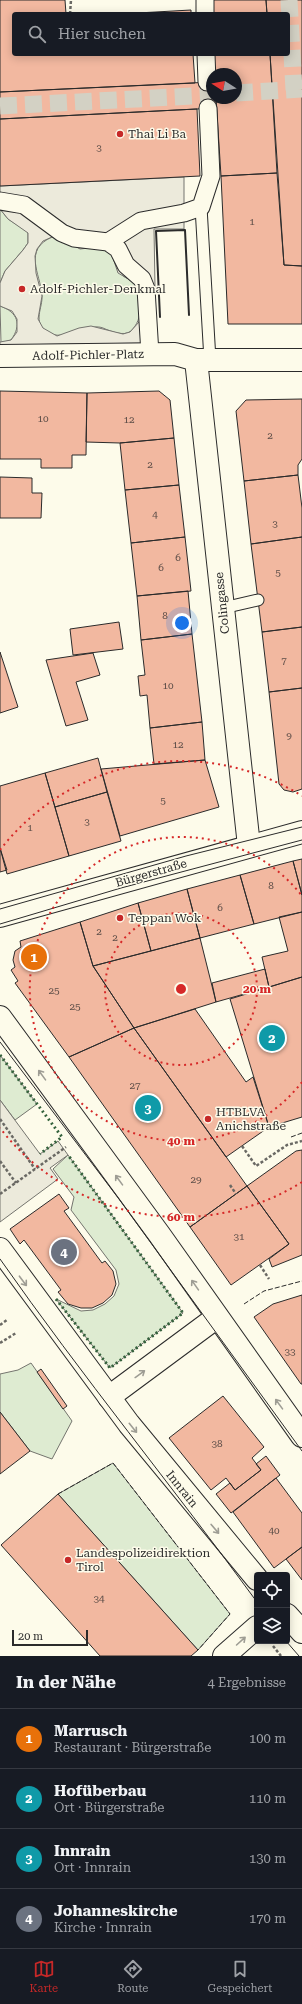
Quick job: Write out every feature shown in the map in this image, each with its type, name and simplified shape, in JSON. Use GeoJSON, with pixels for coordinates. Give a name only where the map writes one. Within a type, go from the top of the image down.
{"type":"FeatureCollection","features":[{"type":"Feature","properties":{"kind":"street"},"geometry":{"type":"LineString","coordinates":[[205,0],[205,12]]}},
{"type":"Feature","properties":{"kind":"street"},"geometry":{"type":"LineString","coordinates":[[206,56],[206,68]]}},
{"type":"Feature","properties":{"kind":"street"},"geometry":{"type":"LineString","coordinates":[[108,242],[140,222],[184,213],[201,207],[210,176],[208,108]]}},
{"type":"Feature","properties":{"kind":"street"},"geometry":{"type":"LineString","coordinates":[[0,201],[24,205],[62,233],[74,238],[108,242],[118,249],[126,266],[142,279],[146,289],[152,342]]}},
{"type":"Feature","properties":{"kind":"street","name":"Adolf-Pichler-Platz"},"geometry":{"type":"LineString","coordinates":[[0,356],[152,342],[175,354],[203,360],[302,360]]}},
{"type":"Feature","properties":{"kind":"street","name":"Colingasse"},"geometry":{"type":"LineString","coordinates":[[203,360],[223,608],[249,846]]}},
{"type":"Feature","properties":{"kind":"street","name":"Bürgerstraße"},"geometry":{"type":"LineString","coordinates":[[0,916],[302,832]]}},
{"type":"Feature","properties":{"kind":"street"},"geometry":{"type":"LineString","coordinates":[[0,1017],[302,1436]]}},
{"type":"Feature","properties":{"kind":"street","name":"Innrain"},"geometry":{"type":"LineString","coordinates":[[0,1249],[109,1397],[254,1576]]}},
{"type":"Feature","properties":{"kind":"street"},"geometry":{"type":"LineString","coordinates":[[109,1397],[217,1317]]}},
{"type":"Feature","properties":{"kind":"street"},"geometry":{"type":"LineString","coordinates":[[290,1618],[302,1632]]}},
{"type":"Feature","properties":{"kind":"street"},"geometry":{"type":"LineString","coordinates":[[224,1656],[254,1630]]}},
{"type":"Feature","properties":{"kind":"lane"},"geometry":{"type":"LineString","coordinates":[[201,207],[203,360]]}},
{"type":"Feature","properties":{"kind":"lane"},"geometry":{"type":"LineString","coordinates":[[223,608],[258,600]]}},
{"type":"Feature","properties":{"kind":"path"},"geometry":{"type":"LineString","coordinates":[[70,12],[71,0]]}},
{"type":"Feature","properties":{"kind":"path"},"geometry":{"type":"LineString","coordinates":[[0,1119],[35,1169]]}},
{"type":"Feature","properties":{"kind":"path"},"geometry":{"type":"LineString","coordinates":[[0,1194],[85,1133]]}},
{"type":"Feature","properties":{"kind":"path"},"geometry":{"type":"LineString","coordinates":[[242,1146],[256,1166],[287,1145],[302,1141]]}},
{"type":"Feature","properties":{"kind":"path"},"geometry":{"type":"LineString","coordinates":[[0,1161],[16,1183]]}},
{"type":"Feature","properties":{"kind":"path"},"geometry":{"type":"LineString","coordinates":[[230,1185],[236,1194]]}},
{"type":"Feature","properties":{"kind":"path"},"geometry":{"type":"LineString","coordinates":[[260,1265],[269,1279]]}},
{"type":"Feature","properties":{"kind":"path"},"geometry":{"type":"LineString","coordinates":[[0,1325],[7,1320]]}},
{"type":"Feature","properties":{"kind":"path"},"geometry":{"type":"LineString","coordinates":[[0,1343],[16,1333]]}},
{"type":"Feature","properties":{"kind":"path"},"geometry":{"type":"LineString","coordinates":[[271,1644],[281,1656]]}},
{"type":"Feature","properties":{"kind":"green space"},"geometry":{"type":"Polygon","coordinates":[[[0,209],[8,219],[28,232],[28,243],[5,271],[0,283],[0,209]]]}},
{"type":"Feature","properties":{"kind":"green space"},"geometry":{"type":"Polygon","coordinates":[[[52,237],[97,247],[111,252],[123,276],[139,285],[140,315],[131,331],[128,333],[121,333],[97,327],[68,334],[54,335],[47,332],[43,328],[39,319],[42,295],[35,263],[38,248],[43,242],[52,237]]]}},
{"type":"Feature","properties":{"kind":"green space"},"geometry":{"type":"Polygon","coordinates":[[[0,306],[14,315],[17,324],[11,340],[1,343],[0,306]]]}},
{"type":"Feature","properties":{"kind":"green space"},"geometry":{"type":"Polygon","coordinates":[[[0,1055],[37,1104],[15,1120],[0,1100],[0,1055]]]}},
{"type":"Feature","properties":{"kind":"green space"},"geometry":{"type":"Polygon","coordinates":[[[68,1155],[183,1313],[110,1368],[56,1299],[81,1311],[93,1310],[105,1304],[114,1296],[119,1284],[116,1270],[71,1210],[74,1197],[53,1169],[68,1155]]]}},
{"type":"Feature","properties":{"kind":"green space"},"geometry":{"type":"Polygon","coordinates":[[[31,1363],[72,1421],[52,1459],[30,1451],[0,1412],[0,1374],[18,1370],[31,1363]]]}},
{"type":"Feature","properties":{"kind":"green space"},"geometry":{"type":"Polygon","coordinates":[[[113,1463],[230,1614],[198,1650],[58,1494],[113,1463]]]}},
{"type":"Feature","properties":{"kind":"shaded area"},"geometry":{"type":"Polygon","coordinates":[[[184,177],[184,229],[154,229],[156,343],[0,345],[0,342],[11,340],[17,332],[17,319],[12,311],[0,306],[0,283],[5,271],[28,243],[28,233],[8,219],[0,209],[0,186],[184,177]],[[52,237],[43,241],[37,249],[35,256],[36,273],[42,296],[38,319],[43,328],[57,336],[79,328],[91,326],[123,334],[130,332],[139,322],[141,313],[139,285],[118,273],[111,252],[97,247],[80,249],[61,238],[52,237]]]}},
{"type":"Feature","properties":{"kind":"shaded area"},"geometry":{"type":"Polygon","coordinates":[[[0,1100],[40,1154],[58,1141],[68,1155],[50,1168],[58,1179],[0,1222],[0,1100]]]}},
{"type":"Feature","properties":{"kind":"building"},"geometry":{"type":"Polygon","coordinates":[[[0,0],[65,0],[66,12],[12,12],[12,56],[193,56],[195,83],[0,92],[0,0]]]}},
{"type":"Feature","properties":{"kind":"building"},"geometry":{"type":"Polygon","coordinates":[[[210,0],[266,0],[267,12],[211,12],[210,0]]]}},
{"type":"Feature","properties":{"kind":"building"},"geometry":{"type":"Polygon","coordinates":[[[266,0],[302,0],[302,266],[284,265],[270,56],[290,56],[290,12],[267,12],[266,0]]]}},
{"type":"Feature","properties":{"kind":"building"},"geometry":{"type":"Polygon","coordinates":[[[191,10],[191,12],[156,12],[191,10]]]}},
{"type":"Feature","properties":{"kind":"building"},"geometry":{"type":"Polygon","coordinates":[[[213,56],[270,56],[277,173],[221,176],[216,104],[242,104],[242,68],[214,68],[213,56]]]}},
{"type":"Feature","properties":{"kind":"building"},"geometry":{"type":"Polygon","coordinates":[[[206,82],[206,104],[216,104],[216,108],[0,119],[0,92],[206,82]]]}},
{"type":"Feature","properties":{"kind":"building"},"geometry":{"type":"Polygon","coordinates":[[[197,109],[200,176],[0,186],[0,119],[197,109]]]}},
{"type":"Feature","properties":{"kind":"building"},"geometry":{"type":"Polygon","coordinates":[[[277,173],[284,265],[302,266],[302,324],[228,324],[221,176],[277,173]]]}},
{"type":"Feature","properties":{"kind":"building"},"geometry":{"type":"Polygon","coordinates":[[[0,391],[87,393],[86,455],[72,455],[72,468],[41,468],[41,459],[0,459],[0,391]]]}},
{"type":"Feature","properties":{"kind":"building"},"geometry":{"type":"Polygon","coordinates":[[[159,391],[170,400],[174,438],[120,443],[86,442],[87,393],[159,391]]]}},
{"type":"Feature","properties":{"kind":"building"},"geometry":{"type":"Polygon","coordinates":[[[302,399],[302,459],[298,465],[298,475],[244,481],[236,411],[246,400],[302,399]]]}},
{"type":"Feature","properties":{"kind":"building"},"geometry":{"type":"Polygon","coordinates":[[[174,438],[179,485],[125,490],[120,443],[174,438]]]}},
{"type":"Feature","properties":{"kind":"building"},"geometry":{"type":"Polygon","coordinates":[[[298,475],[302,508],[302,537],[251,544],[244,481],[298,475]]]}},
{"type":"Feature","properties":{"kind":"building"},"geometry":{"type":"Polygon","coordinates":[[[0,477],[32,478],[32,493],[42,493],[41,518],[0,518],[0,477]]]}},
{"type":"Feature","properties":{"kind":"building"},"geometry":{"type":"Polygon","coordinates":[[[179,485],[185,537],[131,543],[125,490],[179,485]]]}},
{"type":"Feature","properties":{"kind":"building"},"geometry":{"type":"Polygon","coordinates":[[[185,537],[191,591],[137,596],[131,543],[185,537]]]}},
{"type":"Feature","properties":{"kind":"building"},"geometry":{"type":"Polygon","coordinates":[[[302,537],[302,627],[262,632],[251,544],[302,537]]]}},
{"type":"Feature","properties":{"kind":"building"},"geometry":{"type":"Polygon","coordinates":[[[188,591],[192,634],[141,640],[137,596],[188,591]]]}},
{"type":"Feature","properties":{"kind":"building"},"geometry":{"type":"Polygon","coordinates":[[[119,622],[123,649],[73,655],[70,629],[119,622]]]}},
{"type":"Feature","properties":{"kind":"building"},"geometry":{"type":"Polygon","coordinates":[[[302,627],[302,688],[269,692],[262,632],[302,627]]]}},
{"type":"Feature","properties":{"kind":"building"},"geometry":{"type":"Polygon","coordinates":[[[192,634],[202,722],[150,728],[147,695],[140,696],[138,676],[145,675],[141,640],[192,634]]]}},
{"type":"Feature","properties":{"kind":"building"},"geometry":{"type":"Polygon","coordinates":[[[0,652],[18,707],[0,713],[0,652]]]}},
{"type":"Feature","properties":{"kind":"building"},"geometry":{"type":"Polygon","coordinates":[[[93,653],[100,675],[76,682],[88,720],[66,726],[46,660],[93,653]]]}},
{"type":"Feature","properties":{"kind":"building"},"geometry":{"type":"Polygon","coordinates":[[[302,688],[302,789],[293,792],[284,790],[279,784],[269,692],[302,688]]]}},
{"type":"Feature","properties":{"kind":"building"},"geometry":{"type":"Polygon","coordinates":[[[202,722],[205,760],[154,764],[150,728],[202,722]]]}},
{"type":"Feature","properties":{"kind":"building"},"geometry":{"type":"Polygon","coordinates":[[[98,758],[107,792],[55,807],[45,773],[98,758]]]}},
{"type":"Feature","properties":{"kind":"building"},"geometry":{"type":"Polygon","coordinates":[[[205,760],[219,807],[120,836],[101,769],[205,760]]]}},
{"type":"Feature","properties":{"kind":"building"},"geometry":{"type":"Polygon","coordinates":[[[45,773],[69,856],[7,874],[0,848],[0,786],[45,773]]]}},
{"type":"Feature","properties":{"kind":"building"},"geometry":{"type":"Polygon","coordinates":[[[107,792],[121,841],[69,856],[55,807],[107,792]]]}},
{"type":"Feature","properties":{"kind":"building"},"geometry":{"type":"Polygon","coordinates":[[[0,848],[7,870],[0,872],[0,848]]]}},
{"type":"Feature","properties":{"kind":"building"},"geometry":{"type":"Polygon","coordinates":[[[302,859],[302,895],[293,861],[302,859]]]}},
{"type":"Feature","properties":{"kind":"building"},"geometry":{"type":"Polygon","coordinates":[[[293,861],[302,895],[302,912],[254,924],[240,875],[293,861]]]}},
{"type":"Feature","properties":{"kind":"building"},"geometry":{"type":"Polygon","coordinates":[[[240,875],[254,924],[200,938],[187,889],[240,875]]]}},
{"type":"Feature","properties":{"kind":"building"},"geometry":{"type":"Polygon","coordinates":[[[187,889],[200,938],[151,951],[138,903],[187,889]]]}},
{"type":"Feature","properties":{"kind":"building"},"geometry":{"type":"Polygon","coordinates":[[[138,903],[151,951],[93,966],[80,922],[138,903]]]}},
{"type":"Feature","properties":{"kind":"building"},"geometry":{"type":"Polygon","coordinates":[[[302,912],[302,977],[269,987],[262,957],[288,951],[279,917],[302,912]]]}},
{"type":"Feature","properties":{"kind":"building"},"geometry":{"type":"Polygon","coordinates":[[[80,922],[93,966],[134,1028],[69,1057],[15,983],[18,981],[11,970],[15,967],[13,960],[15,951],[21,947],[20,941],[80,922]]]}},
{"type":"Feature","properties":{"kind":"building"},"geometry":{"type":"Polygon","coordinates":[[[200,938],[216,1002],[134,1028],[93,966],[200,938]]]}},
{"type":"Feature","properties":{"kind":"building"},"geometry":{"type":"Polygon","coordinates":[[[265,969],[269,987],[216,1002],[212,983],[265,969]]]}},
{"type":"Feature","properties":{"kind":"building"},"geometry":{"type":"Polygon","coordinates":[[[302,977],[302,1117],[269,1127],[230,999],[302,977]]]}},
{"type":"Feature","properties":{"kind":"building"},"geometry":{"type":"Polygon","coordinates":[[[195,1009],[246,1082],[253,1077],[269,1127],[226,1157],[134,1028],[195,1009]]]}},
{"type":"Feature","properties":{"kind":"building"},"geometry":{"type":"Polygon","coordinates":[[[134,1028],[247,1186],[190,1227],[69,1057],[134,1028]]]}},
{"type":"Feature","properties":{"kind":"building"},"geometry":{"type":"Polygon","coordinates":[[[302,1150],[302,1255],[272,1267],[269,1259],[289,1244],[247,1186],[296,1151],[302,1150]]]}},
{"type":"Feature","properties":{"kind":"building"},"geometry":{"type":"Polygon","coordinates":[[[247,1186],[289,1244],[231,1285],[190,1227],[247,1186]]]}},
{"type":"Feature","properties":{"kind":"building"},"geometry":{"type":"Polygon","coordinates":[[[59,1194],[69,1208],[64,1211],[102,1263],[105,1261],[113,1271],[116,1284],[112,1295],[103,1303],[92,1308],[81,1308],[68,1304],[58,1292],[61,1290],[24,1240],[20,1244],[10,1229],[59,1194]]]}},
{"type":"Feature","properties":{"kind":"building"},"geometry":{"type":"Polygon","coordinates":[[[302,1295],[301,1384],[254,1317],[273,1304],[302,1295]]]}},
{"type":"Feature","properties":{"kind":"building"},"geometry":{"type":"Polygon","coordinates":[[[41,1369],[67,1406],[63,1409],[37,1372],[41,1369]]]}},
{"type":"Feature","properties":{"kind":"building"},"geometry":{"type":"Polygon","coordinates":[[[223,1396],[264,1447],[252,1458],[261,1470],[235,1490],[226,1478],[211,1490],[169,1438],[223,1396]]]}},
{"type":"Feature","properties":{"kind":"building"},"geometry":{"type":"Polygon","coordinates":[[[0,1412],[30,1451],[0,1474],[0,1412]]]}},
{"type":"Feature","properties":{"kind":"building"},"geometry":{"type":"Polygon","coordinates":[[[266,1456],[280,1475],[231,1513],[216,1494],[230,1483],[235,1490],[261,1470],[256,1464],[266,1456]]]}},
{"type":"Feature","properties":{"kind":"building"},"geometry":{"type":"Polygon","coordinates":[[[276,1478],[302,1513],[302,1547],[274,1568],[233,1512],[276,1478]]]}},
{"type":"Feature","properties":{"kind":"building"},"geometry":{"type":"Polygon","coordinates":[[[58,1494],[198,1650],[191,1656],[100,1656],[1,1545],[58,1494]]]}},
{"type":"Feature","properties":{"kind":"building"},"geometry":{"type":"Polygon","coordinates":[[[302,1547],[302,1580],[286,1559],[302,1547]]]}},
{"type":"Feature","properties":{"kind":"tunnel"},"geometry":{"type":"LineString","coordinates":[[289,0],[290,12]]}},
{"type":"Feature","properties":{"kind":"tunnel"},"geometry":{"type":"LineString","coordinates":[[290,18],[294,90]]}},
{"type":"Feature","properties":{"kind":"tunnel"},"geometry":{"type":"LineString","coordinates":[[242,93],[302,89]]}},
{"type":"Feature","properties":{"kind":"tunnel"},"geometry":{"type":"LineString","coordinates":[[0,106],[206,95]]}},
{"type":"Feature","properties":{"kind":"tram line"},"geometry":{"type":"LineString","coordinates":[[0,909],[186,856],[302,827]]}},
{"type":"Feature","properties":{"kind":"tram line"},"geometry":{"type":"LineString","coordinates":[[0,924],[121,888],[302,840]]}},
{"type":"Feature","properties":{"kind":"tram line"},"geometry":{"type":"LineString","coordinates":[[0,1042],[119,1199],[302,1451]]}},
{"type":"Feature","properties":{"kind":"tram line"},"geometry":{"type":"LineString","coordinates":[[0,1259],[95,1389],[254,1598]]}},
{"type":"Feature","properties":{"kind":"tram line"},"geometry":{"type":"LineString","coordinates":[[289,1644],[299,1656]]}},
{"type":"Feature","properties":{"kind":"hedge"},"geometry":{"type":"LineString","coordinates":[[0,1055],[62,1137],[40,1154]]}},
{"type":"Feature","properties":{"kind":"hedge"},"geometry":{"type":"LineString","coordinates":[[56,1299],[110,1368],[183,1313],[68,1155]]}},
{"type":"Feature","properties":{"kind":"fence"},"geometry":{"type":"LineString","coordinates":[[291,1137],[302,1133]]}},
{"type":"Feature","properties":{"kind":"fence"},"geometry":{"type":"LineString","coordinates":[[244,1304],[264,1291],[302,1281]]}},
{"type":"Feature","properties":{"kind":"fence"},"geometry":{"type":"LineString","coordinates":[[58,1494],[113,1463],[230,1614],[198,1650]]}},
{"type":"Feature","properties":{"kind":"wall"},"geometry":{"type":"LineString","coordinates":[[160,317],[156,231],[185,230],[189,315]]}},
{"type":"Feature","properties":{"kind":"place","name":"Thai Li Ba"},"geometry":{"type":"Point","coordinates":[120,134]}},
{"type":"Feature","properties":{"kind":"place","name":"Adolf-Pichler-Denkmal"},"geometry":{"type":"Point","coordinates":[22,289]}},
{"type":"Feature","properties":{"kind":"place","name":"Teppan Wok"},"geometry":{"type":"Point","coordinates":[120,918]}},
{"type":"Feature","properties":{"kind":"place","name":"Marrusch"},"geometry":{"type":"Point","coordinates":[34,957]}},
{"type":"Feature","properties":{"kind":"place","name":"Hofüberbau"},"geometry":{"type":"Point","coordinates":[272,1038]}},
{"type":"Feature","properties":{"kind":"place","name":"Innrain"},"geometry":{"type":"Point","coordinates":[148,1108]}},
{"type":"Feature","properties":{"kind":"place","name":"HTBLVA Anichstraße"},"geometry":{"type":"Point","coordinates":[208,1119]}},
{"type":"Feature","properties":{"kind":"place","name":"Johanneskirche"},"geometry":{"type":"Point","coordinates":[64,1252]}},
{"type":"Feature","properties":{"kind":"place","name":"Landespolizeidirektion Tirol"},"geometry":{"type":"Point","coordinates":[68,1560]}}]}
